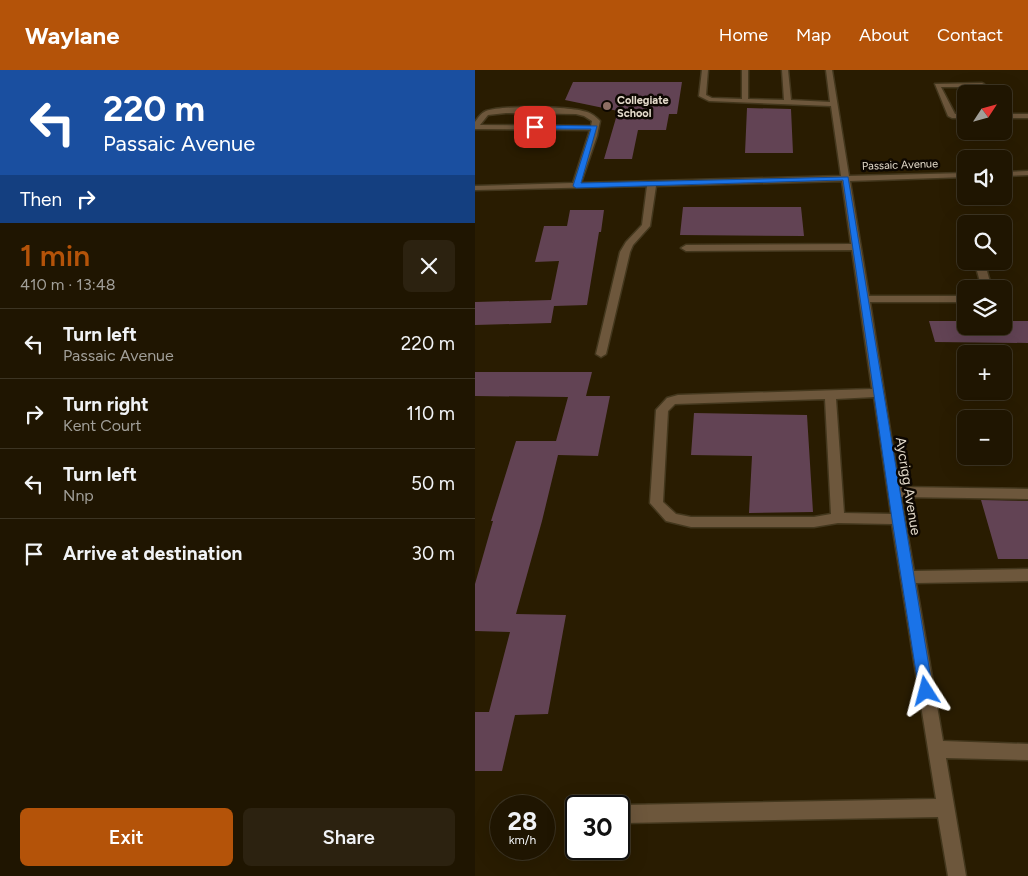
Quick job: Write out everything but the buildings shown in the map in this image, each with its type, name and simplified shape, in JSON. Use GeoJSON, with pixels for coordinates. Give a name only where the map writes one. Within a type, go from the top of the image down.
{"type":"FeatureCollection","features":[{"type":"Feature","properties":{"kind":"street"},"geometry":{"type":"LineString","coordinates":[[705,70],[702,96],[705,98],[835,104]]}},
{"type":"Feature","properties":{"kind":"street"},"geometry":{"type":"LineString","coordinates":[[745,70],[745,100]]}},
{"type":"Feature","properties":{"kind":"street"},"geometry":{"type":"LineString","coordinates":[[785,70],[788,102]]}},
{"type":"Feature","properties":{"kind":"street","name":"Aycrigg Avenue"},"geometry":{"type":"LineString","coordinates":[[829,70],[893,492],[957,876]]}},
{"type":"Feature","properties":{"kind":"street"},"geometry":{"type":"LineString","coordinates":[[957,85],[937,85],[952,116],[957,116]]}},
{"type":"Feature","properties":{"kind":"street"},"geometry":{"type":"LineString","coordinates":[[475,127],[483,116],[488,113],[509,111],[584,113],[596,121],[576,186]]}},
{"type":"Feature","properties":{"kind":"street"},"geometry":{"type":"LineString","coordinates":[[1013,116],[1028,116]]}},
{"type":"Feature","properties":{"kind":"street"},"geometry":{"type":"LineString","coordinates":[[475,127],[595,128]]}},
{"type":"Feature","properties":{"kind":"street"},"geometry":{"type":"LineString","coordinates":[[1012,174],[1028,173]]}},
{"type":"Feature","properties":{"kind":"street","name":"Passaic Avenue"},"geometry":{"type":"LineString","coordinates":[[475,188],[957,175]]}},
{"type":"Feature","properties":{"kind":"street"},"geometry":{"type":"LineString","coordinates":[[601,354],[623,257],[629,244],[646,226],[652,184]]}},
{"type":"Feature","properties":{"kind":"street"},"geometry":{"type":"LineString","coordinates":[[686,248],[856,247]]}},
{"type":"Feature","properties":{"kind":"street"},"geometry":{"type":"LineString","coordinates":[[982,271],[984,280]]}},
{"type":"Feature","properties":{"kind":"street"},"geometry":{"type":"LineString","coordinates":[[864,300],[957,300]]}},
{"type":"Feature","properties":{"kind":"street"},"geometry":{"type":"LineString","coordinates":[[878,393],[830,396],[741,396],[671,401],[663,410],[656,503],[667,516],[684,521],[814,522],[839,518],[898,519]]}},
{"type":"Feature","properties":{"kind":"street"},"geometry":{"type":"LineString","coordinates":[[830,396],[839,518]]}},
{"type":"Feature","properties":{"kind":"street"},"geometry":{"type":"LineString","coordinates":[[893,492],[1028,494]]}},
{"type":"Feature","properties":{"kind":"street"},"geometry":{"type":"LineString","coordinates":[[907,577],[1028,574]]}},
{"type":"Feature","properties":{"kind":"street"},"geometry":{"type":"LineString","coordinates":[[936,748],[1028,752]]}},
{"type":"Feature","properties":{"kind":"street"},"geometry":{"type":"LineString","coordinates":[[630,814],[946,808]]}},
{"type":"Feature","properties":{"kind":"place","name":"Collegiate School"},"geometry":{"type":"Point","coordinates":[607,106]}},
{"type":"Feature","properties":{"kind":"route"},"geometry":{"type":"LineString","coordinates":[[535,127],[595,128],[576,186],[846,178],[875,374],[926,691]]}}]}
